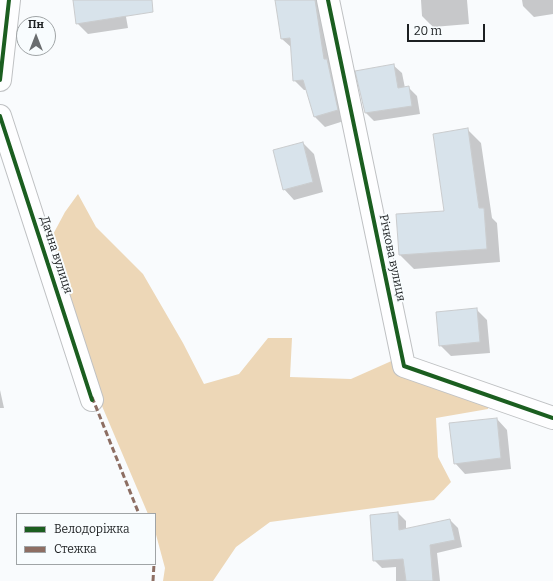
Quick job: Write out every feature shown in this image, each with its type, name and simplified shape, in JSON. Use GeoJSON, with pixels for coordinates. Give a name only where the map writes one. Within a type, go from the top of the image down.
{"type":"FeatureCollection","features":[{"type":"Feature","properties":{"kind":"street"},"geometry":{"type":"LineString","coordinates":[[0,80],[9,0]]}},
{"type":"Feature","properties":{"kind":"street","name":"Річкова вулиця"},"geometry":{"type":"LineString","coordinates":[[328,0],[404,366],[553,418]]}},
{"type":"Feature","properties":{"kind":"street","name":"Дачна вулиця"},"geometry":{"type":"LineString","coordinates":[[0,116],[92,400]]}},
{"type":"Feature","properties":{"kind":"shaded area"},"geometry":{"type":"Polygon","coordinates":[[[78,194],[96,227],[143,274],[183,343],[204,384],[239,374],[268,338],[292,338],[290,377],[351,379],[396,359],[491,390],[488,409],[436,418],[438,457],[451,482],[434,500],[270,522],[236,547],[213,581],[163,581],[165,568],[156,535],[156,513],[148,513],[102,406],[60,277],[50,240],[65,212],[78,194]]]}},
{"type":"Feature","properties":{"kind":"building"},"geometry":{"type":"Polygon","coordinates":[[[73,0],[152,0],[153,12],[76,24],[73,0]]]}},
{"type":"Feature","properties":{"kind":"building"},"geometry":{"type":"Polygon","coordinates":[[[275,0],[315,0],[324,59],[327,59],[338,110],[314,117],[303,80],[293,81],[290,38],[281,39],[275,0]]]}},
{"type":"Feature","properties":{"kind":"building"},"geometry":{"type":"Polygon","coordinates":[[[394,64],[398,88],[409,86],[412,106],[365,113],[355,71],[394,64]]]}},
{"type":"Feature","properties":{"kind":"building"},"geometry":{"type":"Polygon","coordinates":[[[468,128],[479,208],[484,208],[487,249],[399,255],[396,214],[444,211],[433,134],[468,128]]]}},
{"type":"Feature","properties":{"kind":"building"},"geometry":{"type":"Polygon","coordinates":[[[303,142],[313,182],[283,190],[273,150],[303,142]]]}},
{"type":"Feature","properties":{"kind":"building"},"geometry":{"type":"Polygon","coordinates":[[[477,308],[480,342],[439,346],[436,312],[477,308]]]}},
{"type":"Feature","properties":{"kind":"building"},"geometry":{"type":"Polygon","coordinates":[[[497,418],[501,458],[454,464],[449,423],[497,418]]]}},
{"type":"Feature","properties":{"kind":"building"},"geometry":{"type":"Polygon","coordinates":[[[398,512],[399,530],[450,519],[455,540],[430,545],[433,581],[406,581],[403,559],[373,561],[370,515],[398,512]]]}},
{"type":"Feature","properties":{"kind":"marked path"},"geometry":{"type":"LineString","coordinates":[[92,397],[139,513]]}},
{"type":"Feature","properties":{"kind":"marked path"},"geometry":{"type":"LineString","coordinates":[[153,581],[154,565]]}},
{"type":"Feature","properties":{"kind":"cycle path"},"geometry":{"type":"LineString","coordinates":[[0,80],[9,0]]}},
{"type":"Feature","properties":{"kind":"cycle path"},"geometry":{"type":"LineString","coordinates":[[328,0],[404,366],[553,418]]}},
{"type":"Feature","properties":{"kind":"cycle path"},"geometry":{"type":"LineString","coordinates":[[0,116],[92,400]]}}]}
